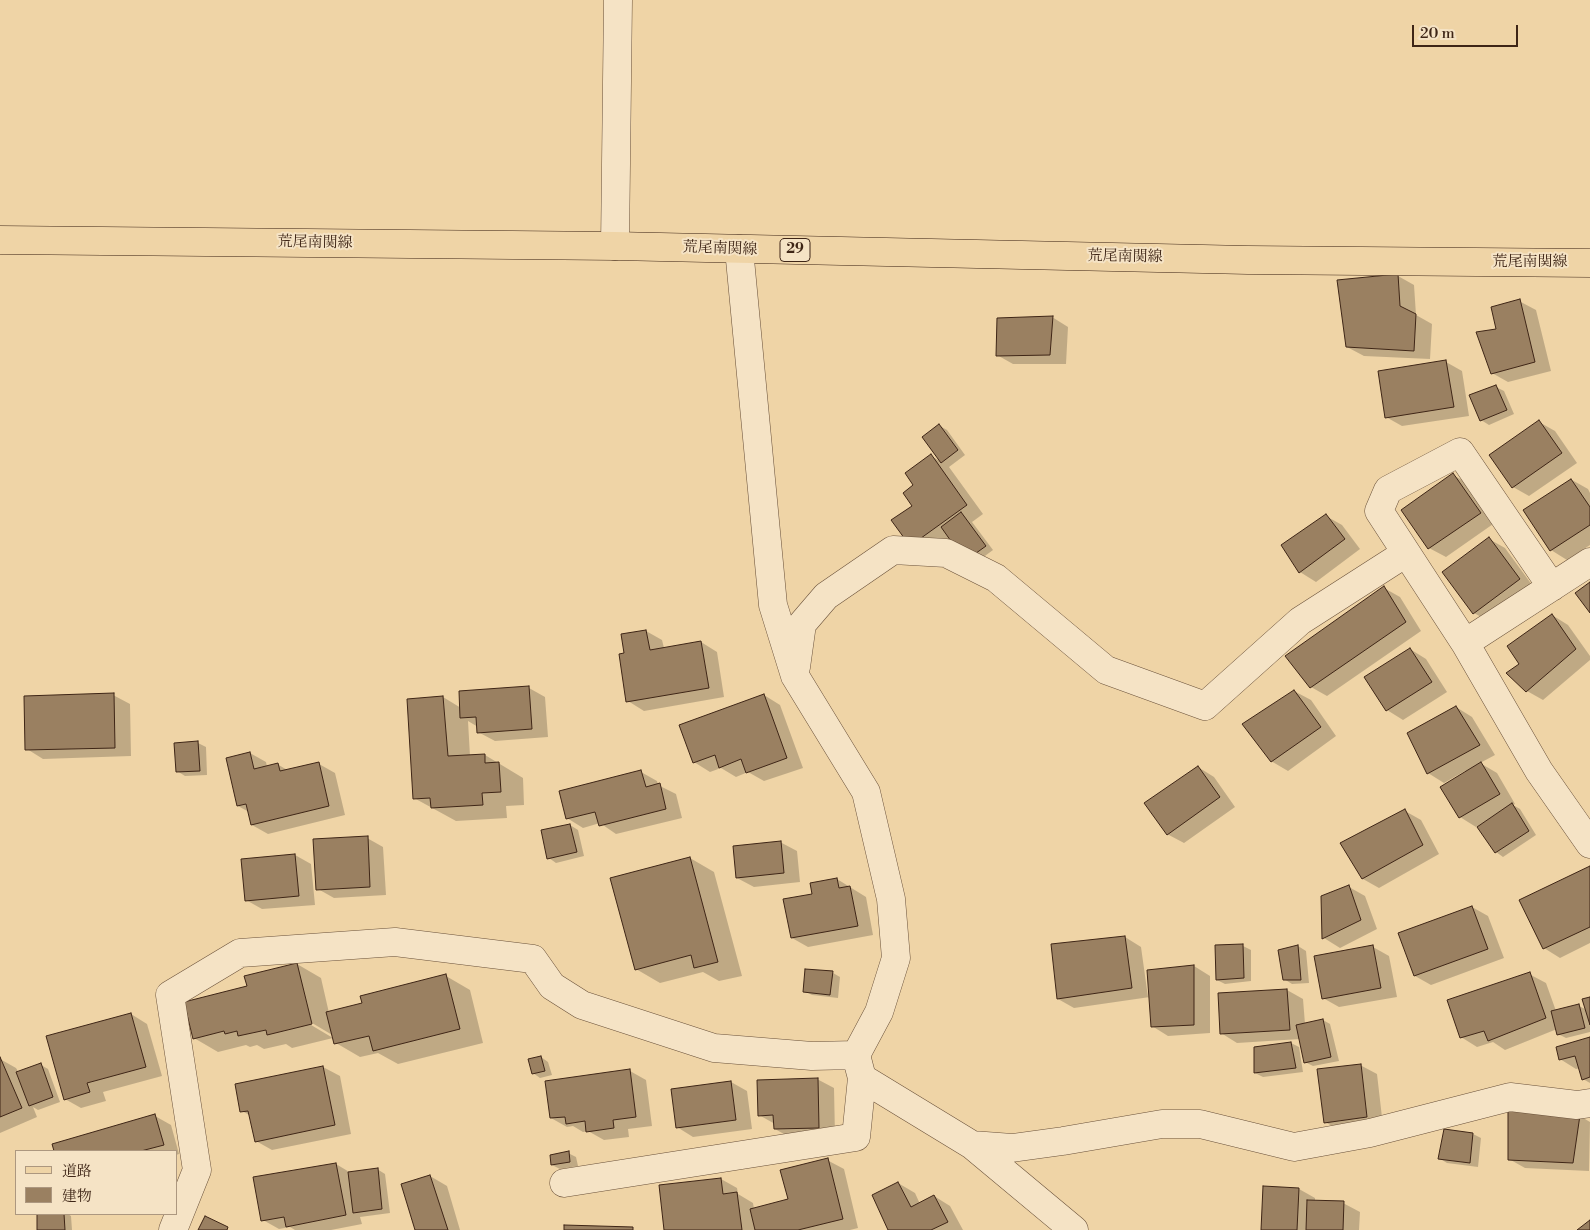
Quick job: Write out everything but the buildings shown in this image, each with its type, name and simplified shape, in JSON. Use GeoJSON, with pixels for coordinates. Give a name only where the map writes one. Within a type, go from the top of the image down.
{"type":"FeatureCollection","features":[{"type":"Feature","properties":{"kind":"main road","name":"荒尾南関線"},"geometry":{"type":"LineString","coordinates":[[0,240],[615,246],[1238,259],[1590,262]]}},
{"type":"Feature","properties":{"kind":"street"},"geometry":{"type":"LineString","coordinates":[[615,246],[618,0]]}},
{"type":"Feature","properties":{"kind":"street"},"geometry":{"type":"LineString","coordinates":[[564,1183],[856,1137],[859,1067],[880,1012],[896,958],[891,899],[866,792],[795,676],[773,605],[739,249]]}},
{"type":"Feature","properties":{"kind":"street"},"geometry":{"type":"LineString","coordinates":[[1552,587],[1460,452],[1388,490],[1379,511],[1465,643],[1539,771],[1590,844]]}},
{"type":"Feature","properties":{"kind":"street"},"geometry":{"type":"LineString","coordinates":[[795,676],[802,624],[826,596],[893,550],[946,553],[996,578],[1106,670],[1205,706],[1300,621],[1406,553]]}},
{"type":"Feature","properties":{"kind":"street"},"geometry":{"type":"LineString","coordinates":[[1465,643],[1590,562]]}},
{"type":"Feature","properties":{"kind":"street"},"geometry":{"type":"LineString","coordinates":[[173,1230],[197,1170],[170,995],[240,953],[395,942],[533,959],[552,986],[582,1005],[714,1048],[812,1056],[859,1067],[972,1145],[1074,1230]]}},
{"type":"Feature","properties":{"kind":"street"},"geometry":{"type":"LineString","coordinates":[[972,1145],[1012,1148],[1162,1124],[1200,1124],[1294,1147],[1370,1134],[1510,1097],[1577,1105],[1590,1103]]}}]}
